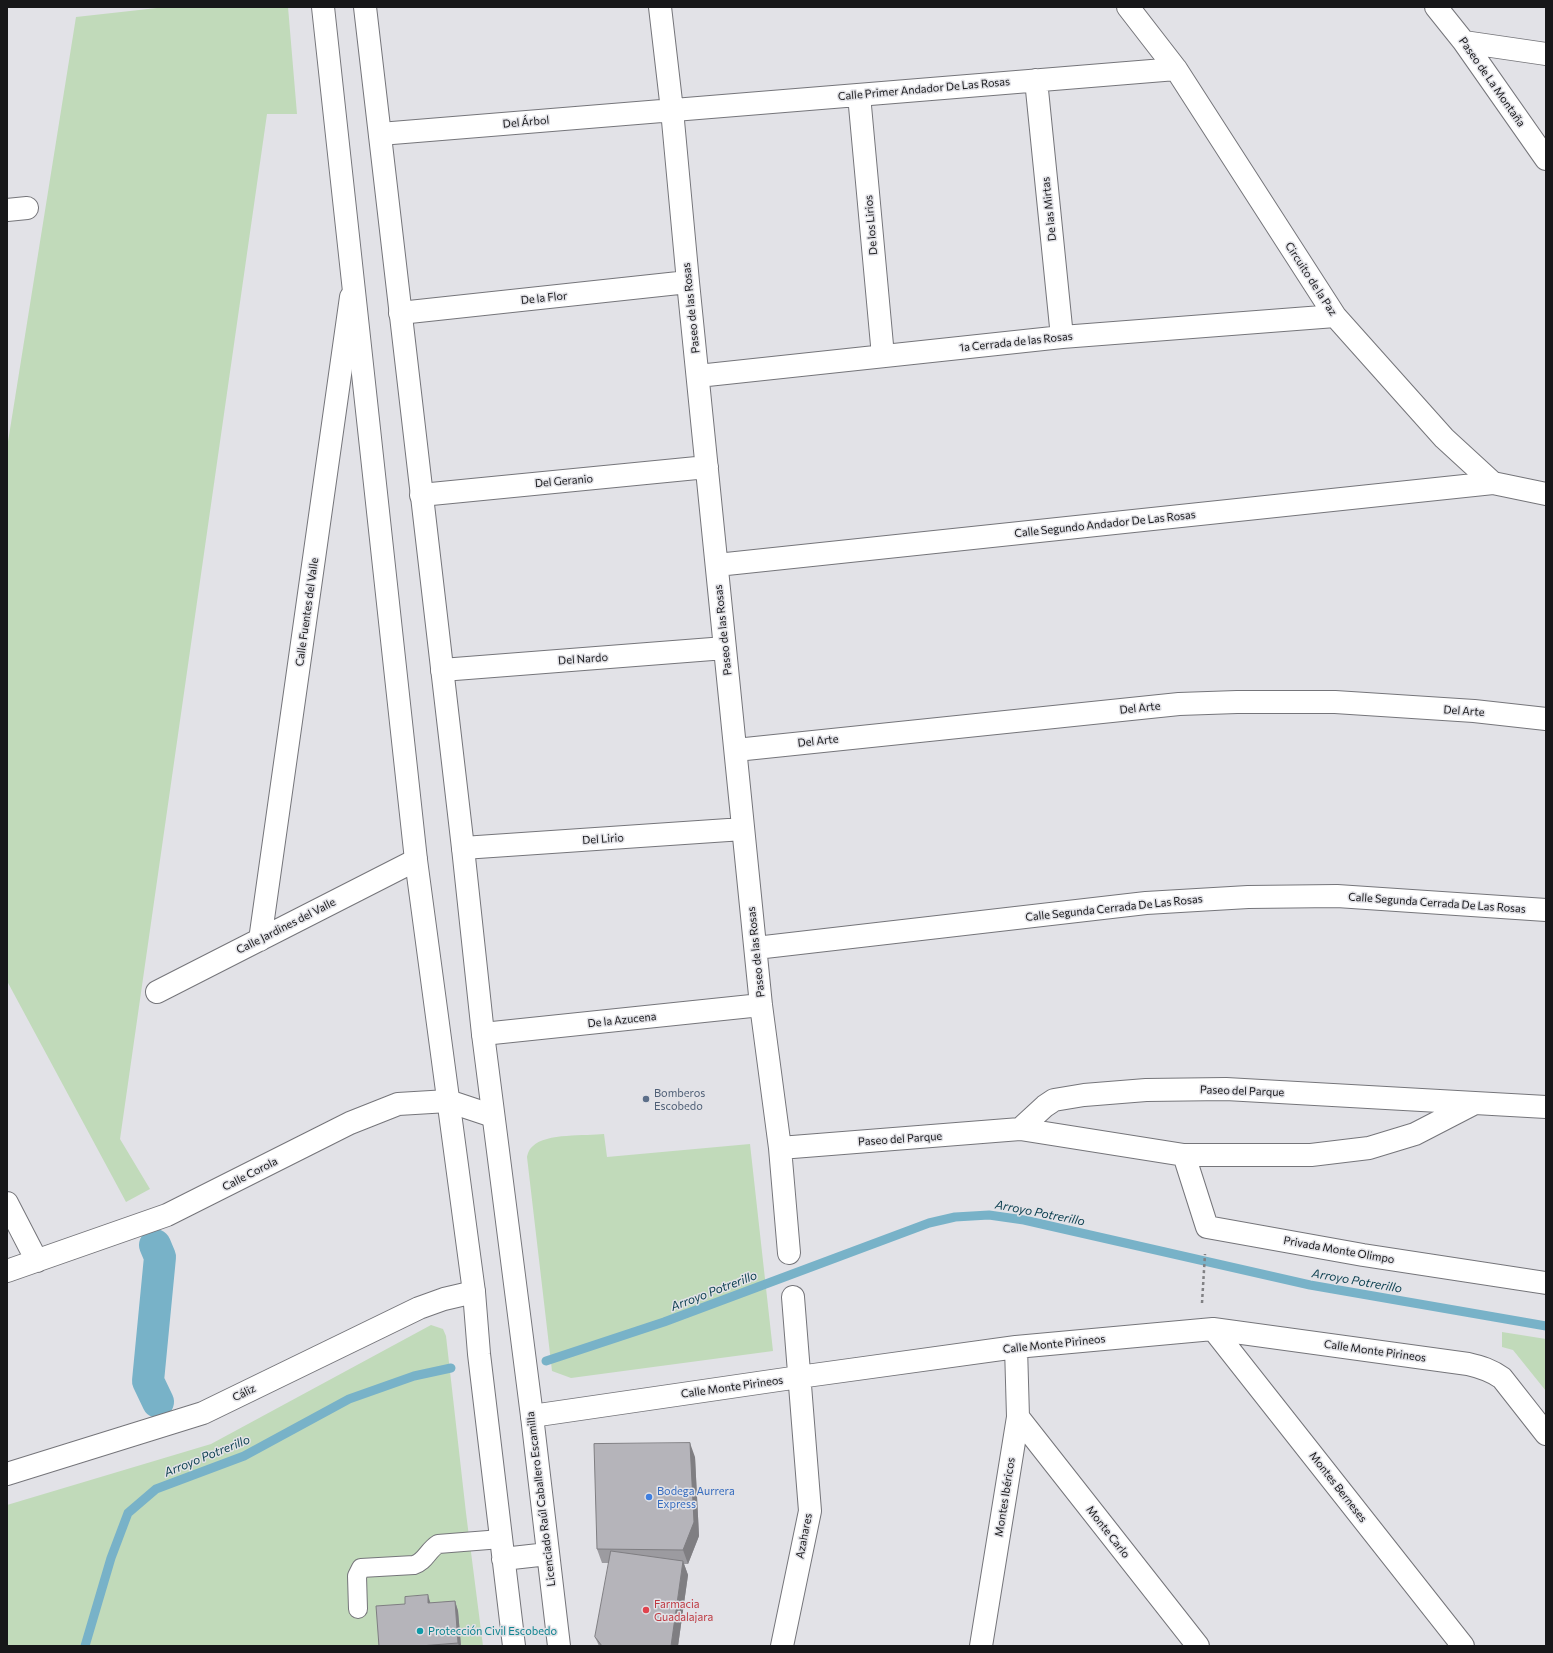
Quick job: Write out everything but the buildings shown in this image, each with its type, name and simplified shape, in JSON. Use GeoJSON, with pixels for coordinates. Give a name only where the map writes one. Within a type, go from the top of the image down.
{"type":"FeatureCollection","features":[{"type":"Feature","properties":{"kind":"street"},"geometry":{"type":"LineString","coordinates":[[322,7],[416,860],[474,1292],[479,1354],[514,1646]]}},
{"type":"Feature","properties":{"kind":"street","name":"Licenciado Raúl Caballero Escamilla"},"geometry":{"type":"LineString","coordinates":[[366,7],[483,1034],[532,1416],[558,1646]]}},
{"type":"Feature","properties":{"kind":"street","name":"Paseo de las Rosas"},"geometry":{"type":"LineString","coordinates":[[660,7],[672,110],[761,1005],[780,1148],[789,1253]]}},
{"type":"Feature","properties":{"kind":"street","name":"Circuito de la Paz"},"geometry":{"type":"LineString","coordinates":[[1128,7],[1176,69],[1335,316],[1444,438],[1493,483]]}},
{"type":"Feature","properties":{"kind":"street","name":"Paseo de La Montaña"},"geometry":{"type":"LineString","coordinates":[[1436,7],[1464,42],[1546,159]]}},
{"type":"Feature","properties":{"kind":"street"},"geometry":{"type":"LineString","coordinates":[[1464,42],[1546,54]]}},
{"type":"Feature","properties":{"kind":"street","name":"Calle Primer Andador De Las Rosas"},"geometry":{"type":"LineString","coordinates":[[672,110],[1176,69]]}},
{"type":"Feature","properties":{"kind":"street","name":"De las Mirtas"},"geometry":{"type":"LineString","coordinates":[[1036,80],[1062,337]]}},
{"type":"Feature","properties":{"kind":"street","name":"De los Lirios"},"geometry":{"type":"LineString","coordinates":[[859,95],[883,356]]}},
{"type":"Feature","properties":{"kind":"street","name":"Del Árbol"},"geometry":{"type":"LineString","coordinates":[[380,134],[672,110]]}},
{"type":"Feature","properties":{"kind":"street","name":"De la Flor"},"geometry":{"type":"LineString","coordinates":[[400,313],[688,282]]}},
{"type":"Feature","properties":{"kind":"street","name":"Calle Fuentes del Valle"},"geometry":{"type":"LineString","coordinates":[[260,940],[353,284]]}},
{"type":"Feature","properties":{"kind":"street","name":"1a Cerrada de las Rosas"},"geometry":{"type":"LineString","coordinates":[[698,376],[1062,337],[1335,316]]}},
{"type":"Feature","properties":{"kind":"street","name":"Del Geranio"},"geometry":{"type":"LineString","coordinates":[[421,495],[707,467]]}},
{"type":"Feature","properties":{"kind":"street"},"geometry":{"type":"LineString","coordinates":[[1493,483],[1546,494]]}},
{"type":"Feature","properties":{"kind":"street","name":"Calle Segundo Andador De Las Rosas"},"geometry":{"type":"LineString","coordinates":[[717,565],[1493,483]]}},
{"type":"Feature","properties":{"kind":"street","name":"Del Nardo"},"geometry":{"type":"LineString","coordinates":[[442,670],[725,648]]}},
{"type":"Feature","properties":{"kind":"street","name":"Del Arte"},"geometry":{"type":"LineString","coordinates":[[736,750],[1179,704],[1237,702],[1335,702],[1474,711],[1546,719]]}},
{"type":"Feature","properties":{"kind":"street","name":"Del Lirio"},"geometry":{"type":"LineString","coordinates":[[463,848],[744,829]]}},
{"type":"Feature","properties":{"kind":"street","name":"Calle Jardines del Valle"},"geometry":{"type":"LineString","coordinates":[[156,992],[416,860]]}},
{"type":"Feature","properties":{"kind":"street","name":"Calle Segunda Cerrada De Las Rosas"},"geometry":{"type":"LineString","coordinates":[[756,948],[1146,903],[1248,897],[1338,896],[1546,910]]}},
{"type":"Feature","properties":{"kind":"street","name":"De la Azucena"},"geometry":{"type":"LineString","coordinates":[[483,1034],[761,1005]]}},
{"type":"Feature","properties":{"kind":"street","name":"Paseo del Parque"},"geometry":{"type":"LineString","coordinates":[[1020,1130],[1045,1106],[1054,1100],[1084,1095],[1146,1090],[1234,1089],[1546,1107]]}},
{"type":"Feature","properties":{"kind":"street","name":"Calle Corola"},"geometry":{"type":"LineString","coordinates":[[7,1271],[167,1215],[350,1123],[398,1104],[448,1101],[494,1116]]}},
{"type":"Feature","properties":{"kind":"street","name":"Paseo del Parque"},"geometry":{"type":"LineString","coordinates":[[780,1148],[1020,1130],[1184,1155],[1311,1155],[1369,1148],[1415,1134],[1476,1103]]}},
{"type":"Feature","properties":{"kind":"street","name":"Privada Monte Olimpo"},"geometry":{"type":"LineString","coordinates":[[1184,1155],[1207,1227],[1363,1255],[1546,1283]]}},
{"type":"Feature","properties":{"kind":"street"},"geometry":{"type":"LineString","coordinates":[[7,1203],[37,1261]]}},
{"type":"Feature","properties":{"kind":"street","name":"Cáliz"},"geometry":{"type":"LineString","coordinates":[[7,1474],[203,1413],[419,1308],[444,1299],[474,1292]]}},
{"type":"Feature","properties":{"kind":"street","name":"Azahares"},"geometry":{"type":"LineString","coordinates":[[782,1646],[810,1511],[793,1297]]}},
{"type":"Feature","properties":{"kind":"street","name":"Calle Monte Pirineos"},"geometry":{"type":"LineString","coordinates":[[532,1416],[1016,1347],[1213,1329],[1468,1364],[1485,1368],[1502,1378],[1546,1434]]}},
{"type":"Feature","properties":{"kind":"street","name":"Montes Berneses"},"geometry":{"type":"LineString","coordinates":[[1213,1329],[1463,1646]]}},
{"type":"Feature","properties":{"kind":"street","name":"Montes Ibéricos"},"geometry":{"type":"LineString","coordinates":[[981,1646],[1018,1417],[1016,1347]]}},
{"type":"Feature","properties":{"kind":"street","name":"Monte Carlo"},"geometry":{"type":"LineString","coordinates":[[1018,1417],[1198,1646]]}},
{"type":"Feature","properties":{"kind":"street"},"geometry":{"type":"LineString","coordinates":[[502,1549],[548,1554]]}},
{"type":"Feature","properties":{"kind":"lane"},"geometry":{"type":"LineString","coordinates":[[358,1609],[357,1576],[361,1568],[414,1565],[422,1561],[432,1548],[438,1544],[502,1549]]}},
{"type":"Feature","properties":{"kind":"path"},"geometry":{"type":"LineString","coordinates":[[1202,1306],[1205,1252]]}},
{"type":"Feature","properties":{"kind":"green space"},"geometry":{"type":"Polygon","coordinates":[[[166,7],[288,7],[297,114],[267,114],[120,1139],[150,1189],[126,1202],[7,981],[7,448],[76,17],[166,7]]]}},
{"type":"Feature","properties":{"kind":"green space"},"geometry":{"type":"Polygon","coordinates":[[[604,1134],[607,1157],[750,1144],[773,1351],[571,1378],[552,1371],[527,1157],[532,1147],[547,1139],[567,1136],[604,1134]]]}},
{"type":"Feature","properties":{"kind":"green space"},"geometry":{"type":"Polygon","coordinates":[[[431,1325],[443,1329],[446,1336],[483,1646],[7,1646],[7,1505],[211,1444],[431,1325]]]}},
{"type":"Feature","properties":{"kind":"green space"},"geometry":{"type":"Polygon","coordinates":[[[1502,1332],[1546,1339],[1546,1391],[1513,1350],[1502,1347],[1502,1332]]]}},
{"type":"Feature","properties":{"kind":"waterway","name":"Arroyo Potrerillo"},"geometry":{"type":"LineString","coordinates":[[546,1361],[664,1322],[929,1223],[955,1217],[989,1215],[1024,1220],[1310,1285],[1546,1326]]}},
{"type":"Feature","properties":{"kind":"waterway"},"geometry":{"type":"LineString","coordinates":[[155,1245],[160,1257],[148,1381],[158,1402]]}},
{"type":"Feature","properties":{"kind":"waterway","name":"Arroyo Potrerillo"},"geometry":{"type":"LineString","coordinates":[[85,1646],[111,1558],[128,1513],[156,1489],[244,1456],[349,1399],[414,1376],[451,1368]]}},
{"type":"Feature","properties":{"kind":"place","name":"Bomberos Escobedo"},"geometry":{"type":"Point","coordinates":[646,1099]}},
{"type":"Feature","properties":{"kind":"place","name":"Bodega Aurrera Express"},"geometry":{"type":"Point","coordinates":[649,1497]}},
{"type":"Feature","properties":{"kind":"place","name":"Farmacia Guadalajara"},"geometry":{"type":"Point","coordinates":[646,1610]}},
{"type":"Feature","properties":{"kind":"place","name":"Protección Civil Escobedo"},"geometry":{"type":"Point","coordinates":[420,1631]}}]}
